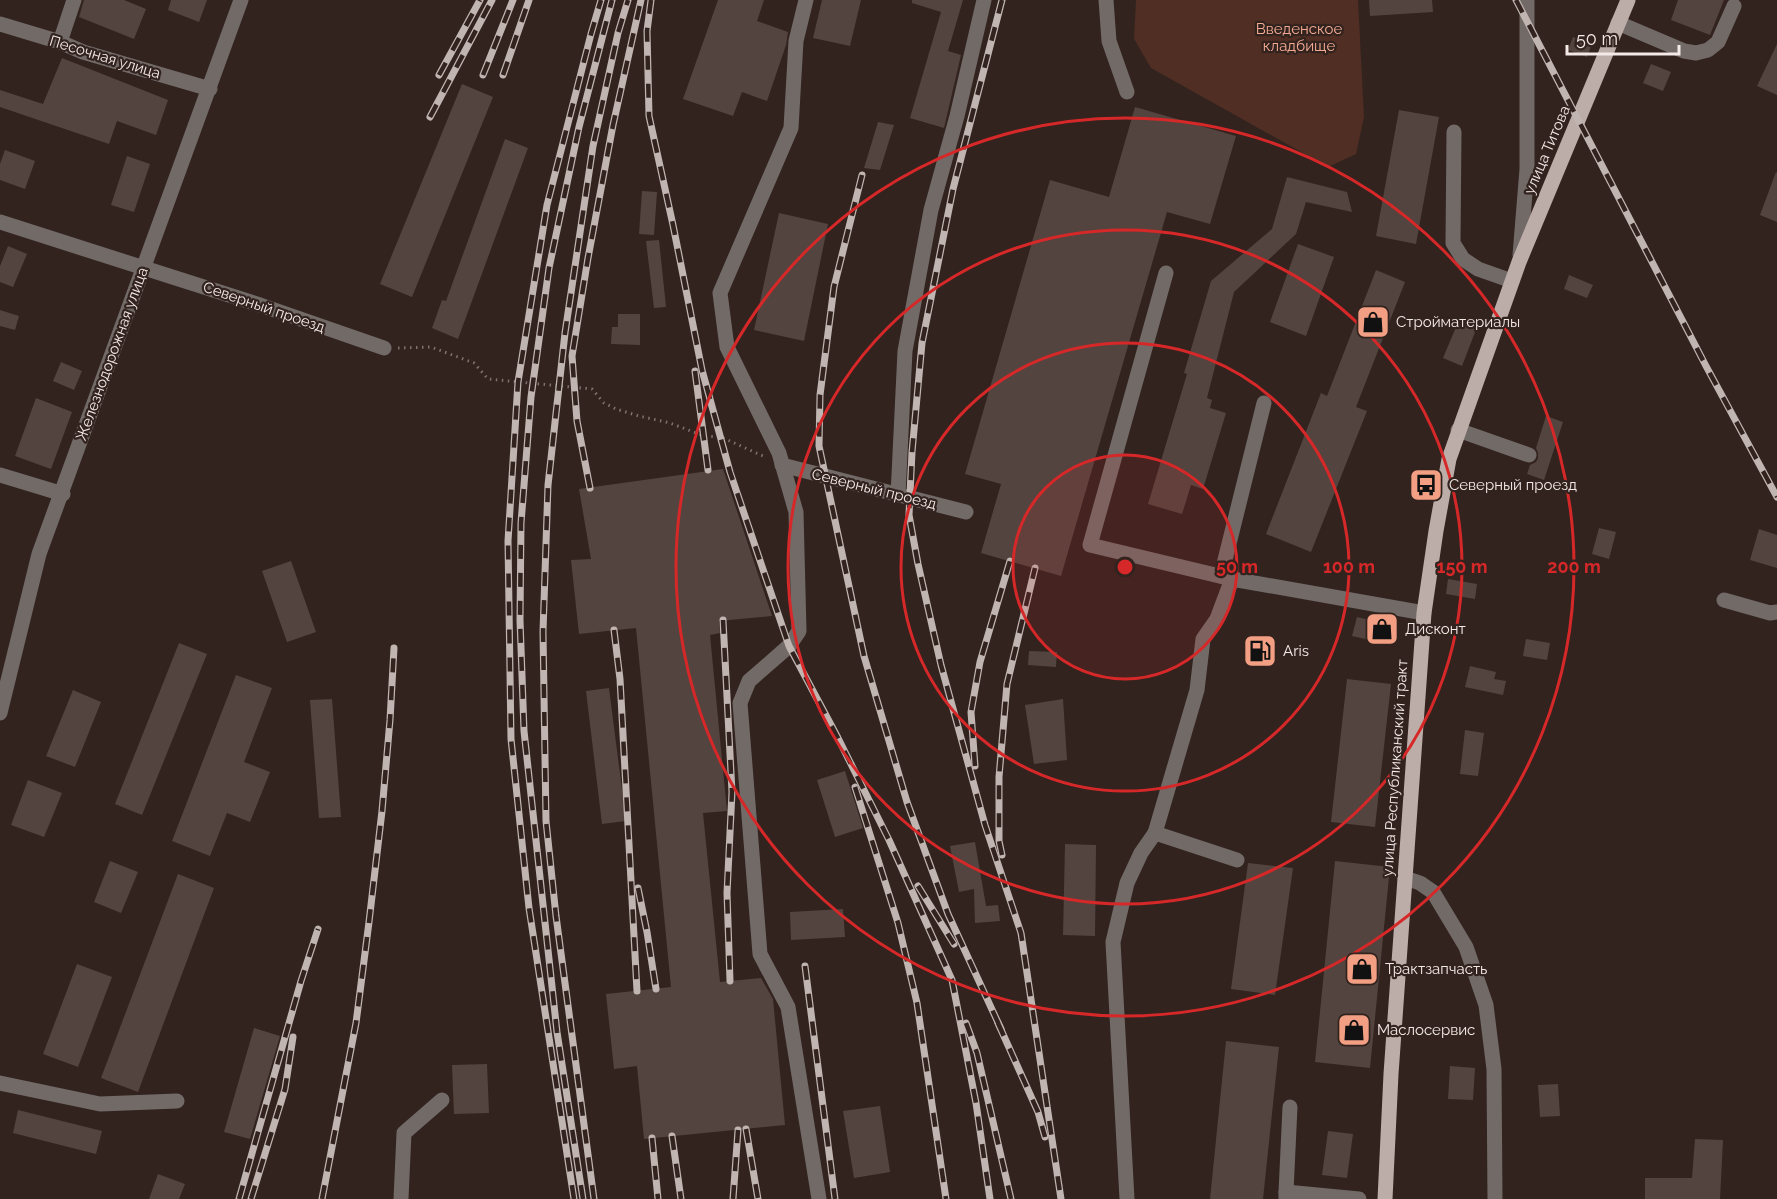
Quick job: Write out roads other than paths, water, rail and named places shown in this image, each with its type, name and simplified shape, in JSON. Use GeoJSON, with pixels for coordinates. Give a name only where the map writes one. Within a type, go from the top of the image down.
{"type":"FeatureCollection","features":[{"type":"Feature","properties":{"kind":"main road","name":"улица Титова"},"geometry":{"type":"LineString","coordinates":[[1500,314],[1519,262],[1628,0]]}},
{"type":"Feature","properties":{"kind":"main road","name":"улица Республиканский тракт"},"geometry":{"type":"LineString","coordinates":[[1385,1199],[1391,1074],[1424,613],[1447,470],[1458,430],[1500,314]]}},
{"type":"Feature","properties":{"kind":"street"},"geometry":{"type":"LineString","coordinates":[[60,42],[74,0]]}},
{"type":"Feature","properties":{"kind":"street","name":"Железнодорожная улица"},"geometry":{"type":"LineString","coordinates":[[0,713],[39,554],[63,494],[241,0]]}},
{"type":"Feature","properties":{"kind":"street"},"geometry":{"type":"LineString","coordinates":[[806,0],[796,41],[791,128],[720,292],[727,347],[779,453],[796,512],[799,631],[789,646],[749,681],[740,703],[760,954],[788,1007],[819,1199]]}},
{"type":"Feature","properties":{"kind":"street"},"geometry":{"type":"LineString","coordinates":[[898,495],[905,351],[931,210],[957,116],[984,0]]}},
{"type":"Feature","properties":{"kind":"street"},"geometry":{"type":"LineString","coordinates":[[1106,0],[1109,41],[1127,92]]}},
{"type":"Feature","properties":{"kind":"street"},"geometry":{"type":"LineString","coordinates":[[1519,262],[1527,169],[1527,0]]}},
{"type":"Feature","properties":{"kind":"street"},"geometry":{"type":"LineString","coordinates":[[1618,23],[1684,51],[1696,52],[1708,50],[1718,42],[1734,6]]}},
{"type":"Feature","properties":{"kind":"street","name":"Песочная улица"},"geometry":{"type":"LineString","coordinates":[[0,24],[60,42],[83,52],[210,89]]}},
{"type":"Feature","properties":{"kind":"street"},"geometry":{"type":"LineString","coordinates":[[1454,132],[1453,243],[1463,259],[1478,269],[1512,281]]}},
{"type":"Feature","properties":{"kind":"street","name":"Северный проезд"},"geometry":{"type":"LineString","coordinates":[[0,222],[260,304],[384,348]]}},
{"type":"Feature","properties":{"kind":"street"},"geometry":{"type":"LineString","coordinates":[[1166,273],[1090,545],[1227,578],[1424,613]]}},
{"type":"Feature","properties":{"kind":"street"},"geometry":{"type":"LineString","coordinates":[[1127,1199],[1113,942],[1127,883],[1141,853],[1155,833],[1197,690],[1203,639],[1217,620],[1264,403]]}},
{"type":"Feature","properties":{"kind":"street"},"geometry":{"type":"LineString","coordinates":[[1458,430],[1529,455]]}},
{"type":"Feature","properties":{"kind":"street","name":"Северный проезд"},"geometry":{"type":"LineString","coordinates":[[782,465],[966,512]]}},
{"type":"Feature","properties":{"kind":"street"},"geometry":{"type":"LineString","coordinates":[[0,475],[63,494]]}},
{"type":"Feature","properties":{"kind":"street"},"geometry":{"type":"LineString","coordinates":[[1724,600],[1770,613],[1777,612]]}},
{"type":"Feature","properties":{"kind":"street"},"geometry":{"type":"LineString","coordinates":[[1155,833],[1237,860]]}},
{"type":"Feature","properties":{"kind":"street"},"geometry":{"type":"LineString","coordinates":[[1405,878],[1420,883],[1433,892],[1466,948],[1486,1005],[1494,1069],[1495,1199]]}},
{"type":"Feature","properties":{"kind":"street"},"geometry":{"type":"LineString","coordinates":[[0,1083],[100,1104],[177,1101]]}},
{"type":"Feature","properties":{"kind":"street"},"geometry":{"type":"LineString","coordinates":[[401,1199],[404,1133],[442,1100]]}},
{"type":"Feature","properties":{"kind":"street"},"geometry":{"type":"LineString","coordinates":[[1290,1107],[1286,1195],[1359,1199]]}},
{"type":"Feature","properties":{"kind":"railway"},"geometry":{"type":"LineString","coordinates":[[439,75],[480,0]]}},
{"type":"Feature","properties":{"kind":"railway"},"geometry":{"type":"LineString","coordinates":[[430,117],[492,0]]}},
{"type":"Feature","properties":{"kind":"railway"},"geometry":{"type":"LineString","coordinates":[[483,75],[513,0]]}},
{"type":"Feature","properties":{"kind":"railway"},"geometry":{"type":"LineString","coordinates":[[503,75],[529,0]]}},
{"type":"Feature","properties":{"kind":"railway"},"geometry":{"type":"LineString","coordinates":[[574,1199],[529,908],[511,739],[508,541],[518,382],[547,205],[601,0]]}},
{"type":"Feature","properties":{"kind":"railway"},"geometry":{"type":"LineString","coordinates":[[583,1199],[557,1032],[524,731],[520,620],[521,523],[531,397],[549,268],[579,127],[612,0]]}},
{"type":"Feature","properties":{"kind":"railway"},"geometry":{"type":"LineString","coordinates":[[594,1199],[556,916],[546,821],[543,632],[548,485],[565,333],[593,146],[618,33],[628,0]]}},
{"type":"Feature","properties":{"kind":"railway"},"geometry":{"type":"LineString","coordinates":[[590,488],[577,421],[572,356],[613,125],[641,0]]}},
{"type":"Feature","properties":{"kind":"railway"},"geometry":{"type":"LineString","coordinates":[[651,0],[647,31],[649,116],[702,370],[730,472],[789,646],[889,840],[952,980],[976,1103],[990,1199]]}},
{"type":"Feature","properties":{"kind":"railway"},"geometry":{"type":"LineString","coordinates":[[1002,0],[953,189],[922,343],[909,515],[941,665],[985,825],[1021,933],[1061,1199]]}},
{"type":"Feature","properties":{"kind":"railway"},"geometry":{"type":"LineString","coordinates":[[1516,0],[1706,366],[1777,497]]}},
{"type":"Feature","properties":{"kind":"railway"},"geometry":{"type":"LineString","coordinates":[[862,175],[834,287],[820,395],[819,446],[864,656],[907,802],[948,914],[1001,1029]]}},
{"type":"Feature","properties":{"kind":"railway"},"geometry":{"type":"LineString","coordinates":[[695,371],[708,470]]}},
{"type":"Feature","properties":{"kind":"railway"},"geometry":{"type":"LineString","coordinates":[[975,766],[971,712],[980,662],[1010,561]]}},
{"type":"Feature","properties":{"kind":"railway"},"geometry":{"type":"LineString","coordinates":[[1002,855],[999,841],[999,777],[1007,684],[1035,568]]}},
{"type":"Feature","properties":{"kind":"railway"},"geometry":{"type":"LineString","coordinates":[[723,620],[732,792],[727,893],[730,981]]}},
{"type":"Feature","properties":{"kind":"railway"},"geometry":{"type":"LineString","coordinates":[[614,630],[620,679],[637,991]]}},
{"type":"Feature","properties":{"kind":"railway"},"geometry":{"type":"LineString","coordinates":[[322,1199],[356,1023],[382,811],[394,648]]}},
{"type":"Feature","properties":{"kind":"railway"},"geometry":{"type":"LineString","coordinates":[[855,787],[898,923],[917,1003],[946,1199]]}},
{"type":"Feature","properties":{"kind":"railway"},"geometry":{"type":"LineString","coordinates":[[918,886],[954,944]]}},
{"type":"Feature","properties":{"kind":"railway"},"geometry":{"type":"LineString","coordinates":[[638,888],[656,989]]}},
{"type":"Feature","properties":{"kind":"railway"},"geometry":{"type":"LineString","coordinates":[[239,1199],[318,929]]}},
{"type":"Feature","properties":{"kind":"railway"},"geometry":{"type":"LineString","coordinates":[[805,966],[835,1199]]}},
{"type":"Feature","properties":{"kind":"railway"},"geometry":{"type":"LineString","coordinates":[[966,1023],[977,1053],[1011,1199]]}},
{"type":"Feature","properties":{"kind":"railway"},"geometry":{"type":"LineString","coordinates":[[998,1023],[1038,1112],[1045,1137]]}},
{"type":"Feature","properties":{"kind":"railway"},"geometry":{"type":"LineString","coordinates":[[251,1199],[285,1089],[293,1037]]}},
{"type":"Feature","properties":{"kind":"railway"},"geometry":{"type":"LineString","coordinates":[[746,1129],[758,1199]]}},
{"type":"Feature","properties":{"kind":"railway"},"geometry":{"type":"LineString","coordinates":[[733,1199],[738,1130]]}},
{"type":"Feature","properties":{"kind":"railway"},"geometry":{"type":"LineString","coordinates":[[672,1136],[681,1199]]}},
{"type":"Feature","properties":{"kind":"railway"},"geometry":{"type":"LineString","coordinates":[[652,1138],[658,1199]]}},
{"type":"Feature","properties":{"kind":"place","name":"Стройматериалы"},"geometry":{"type":"Point","coordinates":[1373,322]}},
{"type":"Feature","properties":{"kind":"place","name":"Северный проезд"},"geometry":{"type":"Point","coordinates":[1426,485]}},
{"type":"Feature","properties":{"kind":"place","name":"Дисконт"},"geometry":{"type":"Point","coordinates":[1382,629]}},
{"type":"Feature","properties":{"kind":"place","name":"Aris"},"geometry":{"type":"Point","coordinates":[1260,651]}},
{"type":"Feature","properties":{"kind":"place","name":"Трактзапчасть"},"geometry":{"type":"Point","coordinates":[1362,969]}},
{"type":"Feature","properties":{"kind":"place","name":"Маслосервис"},"geometry":{"type":"Point","coordinates":[1354,1030]}},
{"type":"Feature","properties":{"kind":"park label","name":"Введенское кладбище"},"geometry":{"type":"Point","coordinates":[1299,38]}}]}
